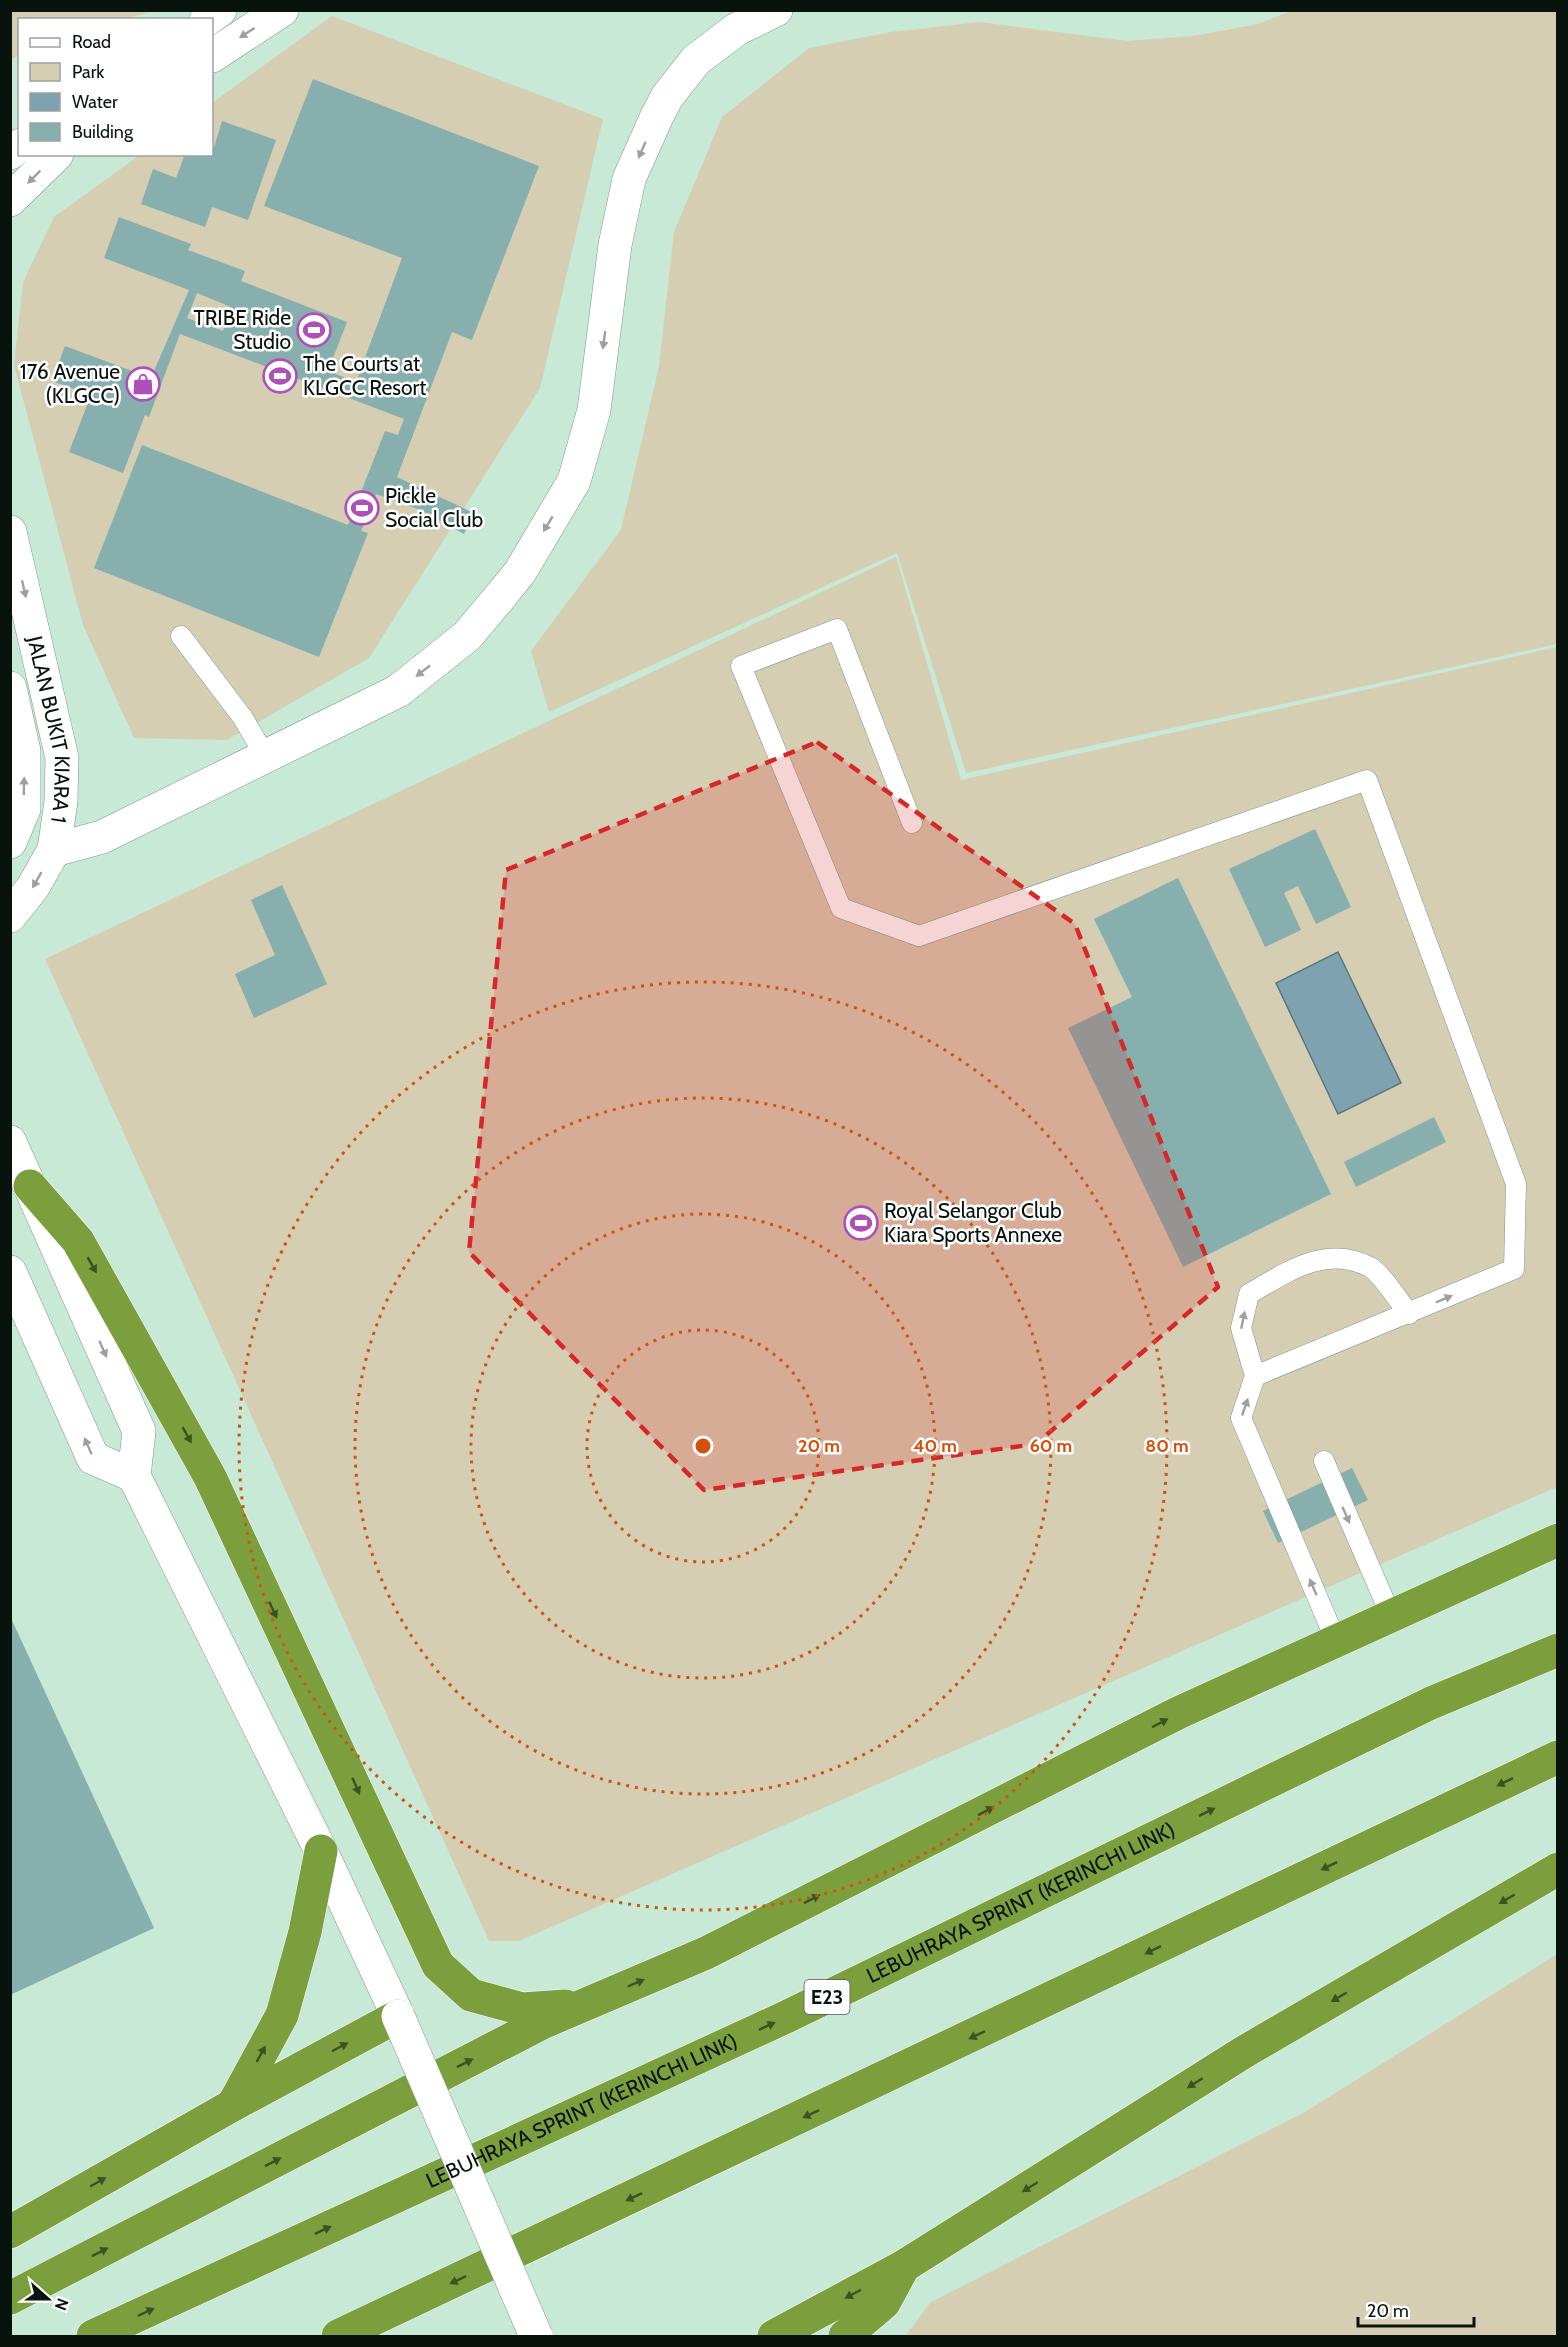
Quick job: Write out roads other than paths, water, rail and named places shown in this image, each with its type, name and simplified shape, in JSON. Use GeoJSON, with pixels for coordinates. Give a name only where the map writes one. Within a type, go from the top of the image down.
{"type":"FeatureCollection","features":[{"type":"Feature","properties":{"kind":"highway"},"geometry":{"type":"LineString","coordinates":[[30,1186],[78,1240],[210,1477],[438,1965],[471,1995],[522,2009],[582,2006]]}},
{"type":"Feature","properties":{"kind":"highway"},"geometry":{"type":"LineString","coordinates":[[10,2298],[542,2022],[706,1953],[1178,1713],[1557,1540]]}},
{"type":"Feature","properties":{"kind":"highway","name":"LEBUHRAYA SPRINT (KERINCHI LINK)"},"geometry":{"type":"LineString","coordinates":[[93,2337],[797,2012],[1431,1703],[1557,1650]]}},
{"type":"Feature","properties":{"kind":"highway"},"geometry":{"type":"LineString","coordinates":[[338,2337],[1557,1757]]}},
{"type":"Feature","properties":{"kind":"highway"},"geometry":{"type":"LineString","coordinates":[[233,2105],[282,2015],[305,1932],[321,1851]]}},
{"type":"Feature","properties":{"kind":"highway"},"geometry":{"type":"LineString","coordinates":[[774,2337],[904,2266],[1244,2052],[1557,1869]]}},
{"type":"Feature","properties":{"kind":"highway"},"geometry":{"type":"LineString","coordinates":[[10,2232],[233,2105],[398,2016]]}},
{"type":"Feature","properties":{"kind":"highway"},"geometry":{"type":"LineString","coordinates":[[845,2337],[884,2303],[904,2266]]}},
{"type":"Feature","properties":{"kind":"street"},"geometry":{"type":"LineString","coordinates":[[213,55],[282,10]]}},
{"type":"Feature","properties":{"kind":"street"},"geometry":{"type":"LineString","coordinates":[[54,850],[102,837],[398,691],[467,636],[520,572],[574,481],[594,410],[615,245],[629,179],[667,97],[696,60],[737,29],[776,10]]}},
{"type":"Feature","properties":{"kind":"street"},"geometry":{"type":"LineString","coordinates":[[10,200],[55,156]]}},
{"type":"Feature","properties":{"kind":"street","name":"JALAN BUKIT KIARA 1"},"geometry":{"type":"LineString","coordinates":[[10,532],[62,758],[61,801],[54,850],[33,887],[10,916]]}},
{"type":"Feature","properties":{"kind":"street","name":"JALAN BUKIT KIARA 1"},"geometry":{"type":"LineString","coordinates":[[10,688],[24,761],[24,809],[10,842]]}},
{"type":"Feature","properties":{"kind":"street"},"geometry":{"type":"LineString","coordinates":[[10,1142],[139,1431],[134,1476],[321,1851],[398,2016],[536,2337]]}},
{"type":"Feature","properties":{"kind":"street"},"geometry":{"type":"LineString","coordinates":[[10,1272],[93,1458],[134,1476]]}},
{"type":"Feature","properties":{"kind":"lane"},"geometry":{"type":"LineString","coordinates":[[912,823],[837,629],[741,666],[841,908],[919,936],[1367,780],[1516,1184],[1514,1269],[1256,1376]]}},
{"type":"Feature","properties":{"kind":"lane"},"geometry":{"type":"LineString","coordinates":[[181,636],[243,718],[265,756]]}},
{"type":"Feature","properties":{"kind":"lane"},"geometry":{"type":"LineString","coordinates":[[1336,1641],[1241,1418],[1256,1376],[1241,1328],[1249,1294],[1293,1268],[1336,1256],[1372,1268],[1409,1314]]}},
{"type":"Feature","properties":{"kind":"lane"},"geometry":{"type":"LineString","coordinates":[[1324,1461],[1391,1616]]}},
{"type":"Feature","properties":{"kind":"water"},"geometry":{"type":"Polygon","coordinates":[[[1338,952],[1401,1083],[1338,1114],[1276,983],[1338,952]]]}},
{"type":"Feature","properties":{"kind":"place","name":"TRIBE Ride Studio"},"geometry":{"type":"Point","coordinates":[314,330]}},
{"type":"Feature","properties":{"kind":"place","name":"The Courts at KLGCC Resort"},"geometry":{"type":"Point","coordinates":[280,376]}},
{"type":"Feature","properties":{"kind":"place","name":"176 Avenue (KLGCC)"},"geometry":{"type":"Point","coordinates":[143,384]}},
{"type":"Feature","properties":{"kind":"place","name":"Pickle Social Club"},"geometry":{"type":"Point","coordinates":[362,508]}},
{"type":"Feature","properties":{"kind":"place","name":"Royal Selangor Club Kiara Sports Annexe"},"geometry":{"type":"Point","coordinates":[861,1223]}}]}
